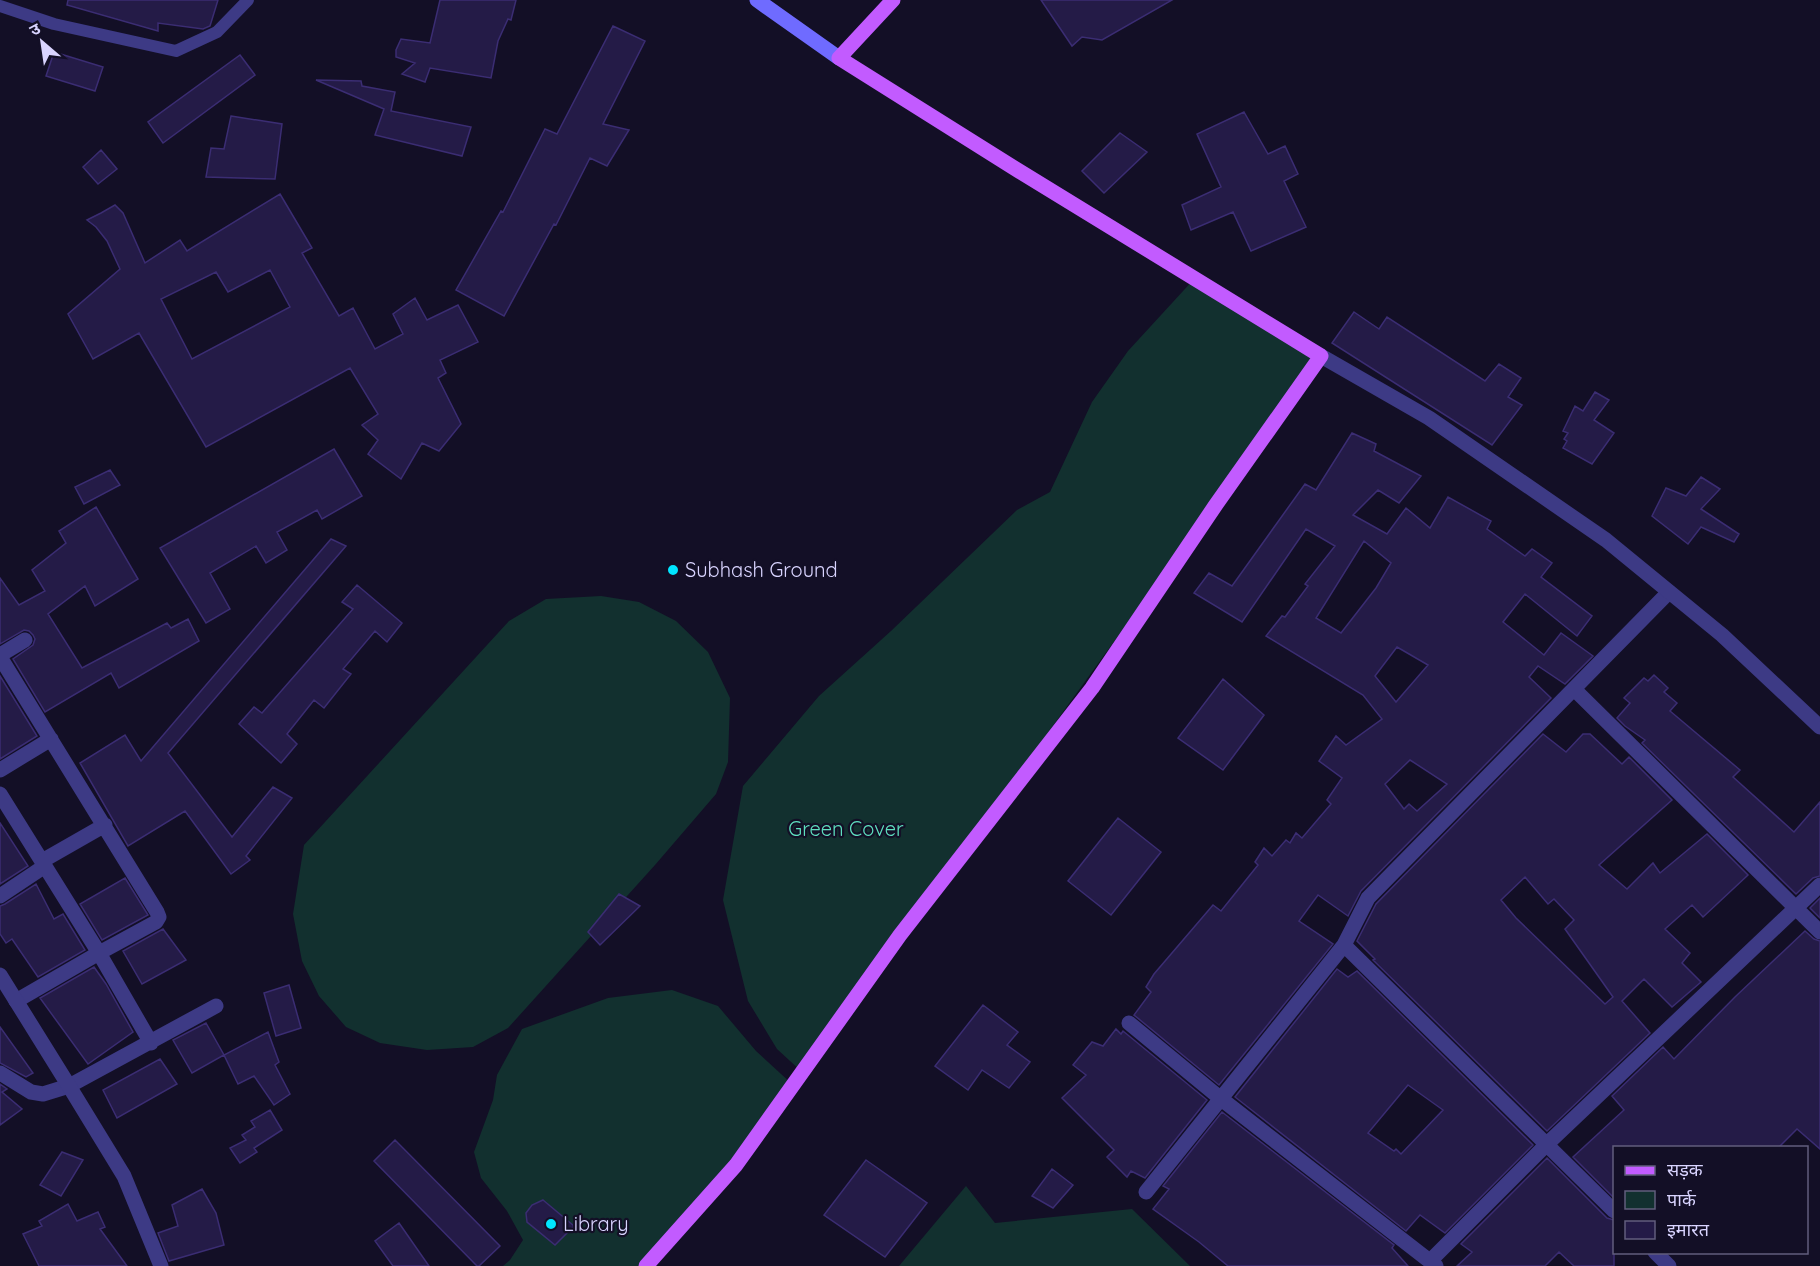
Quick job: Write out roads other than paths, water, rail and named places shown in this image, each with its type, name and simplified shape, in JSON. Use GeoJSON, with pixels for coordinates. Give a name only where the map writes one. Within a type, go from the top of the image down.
{"type":"FeatureCollection","features":[{"type":"Feature","properties":{"kind":"main road"},"geometry":{"type":"LineString","coordinates":[[646,1266],[736,1165],[900,935],[1092,688],[1215,506],[1321,356],[838,58],[757,0]]}},
{"type":"Feature","properties":{"kind":"main road"},"geometry":{"type":"LineString","coordinates":[[838,58],[893,0]]}},
{"type":"Feature","properties":{"kind":"street"},"geometry":{"type":"LineString","coordinates":[[1321,356],[1429,418],[1606,540],[1722,635],[1820,727]]}},
{"type":"Feature","properties":{"kind":"street"},"geometry":{"type":"LineString","coordinates":[[1146,1192],[1344,945],[1368,898],[1669,592]]}},
{"type":"Feature","properties":{"kind":"street"},"geometry":{"type":"LineString","coordinates":[[16,1001],[156,922],[159,917],[0,656],[25,640]]}},
{"type":"Feature","properties":{"kind":"street"},"geometry":{"type":"LineString","coordinates":[[1574,689],[1820,932]]}},
{"type":"Feature","properties":{"kind":"street"},"geometry":{"type":"LineString","coordinates":[[0,770],[51,739]]}},
{"type":"Feature","properties":{"kind":"street"},"geometry":{"type":"LineString","coordinates":[[0,794],[99,953],[151,1043]]}},
{"type":"Feature","properties":{"kind":"street"},"geometry":{"type":"LineString","coordinates":[[0,896],[44,864],[105,825]]}},
{"type":"Feature","properties":{"kind":"street"},"geometry":{"type":"LineString","coordinates":[[1129,1023],[1220,1098],[1433,1263],[1547,1144],[1820,885]]}},
{"type":"Feature","properties":{"kind":"street"},"geometry":{"type":"LineString","coordinates":[[1344,945],[1613,1210]]}},
{"type":"Feature","properties":{"kind":"street"},"geometry":{"type":"LineString","coordinates":[[0,975],[124,1176],[156,1264]]}},
{"type":"Feature","properties":{"kind":"street"},"geometry":{"type":"LineString","coordinates":[[0,1073],[31,1092],[43,1094],[69,1086],[216,1006]]}},
{"type":"Feature","properties":{"kind":"street"},"geometry":{"type":"LineString","coordinates":[[1657,1254],[1669,1266]]}},
{"type":"Feature","properties":{"kind":"lane"},"geometry":{"type":"LineString","coordinates":[[0,6],[54,24],[176,51],[217,32],[248,0]]}},
{"type":"Feature","properties":{"kind":"place","name":"Subhash Ground"},"geometry":{"type":"Point","coordinates":[673,570]}},
{"type":"Feature","properties":{"kind":"place","name":"Library"},"geometry":{"type":"Point","coordinates":[551,1224]}},
{"type":"Feature","properties":{"kind":"park label","name":"Green Cover"},"geometry":{"type":"Point","coordinates":[846,829]}}]}
